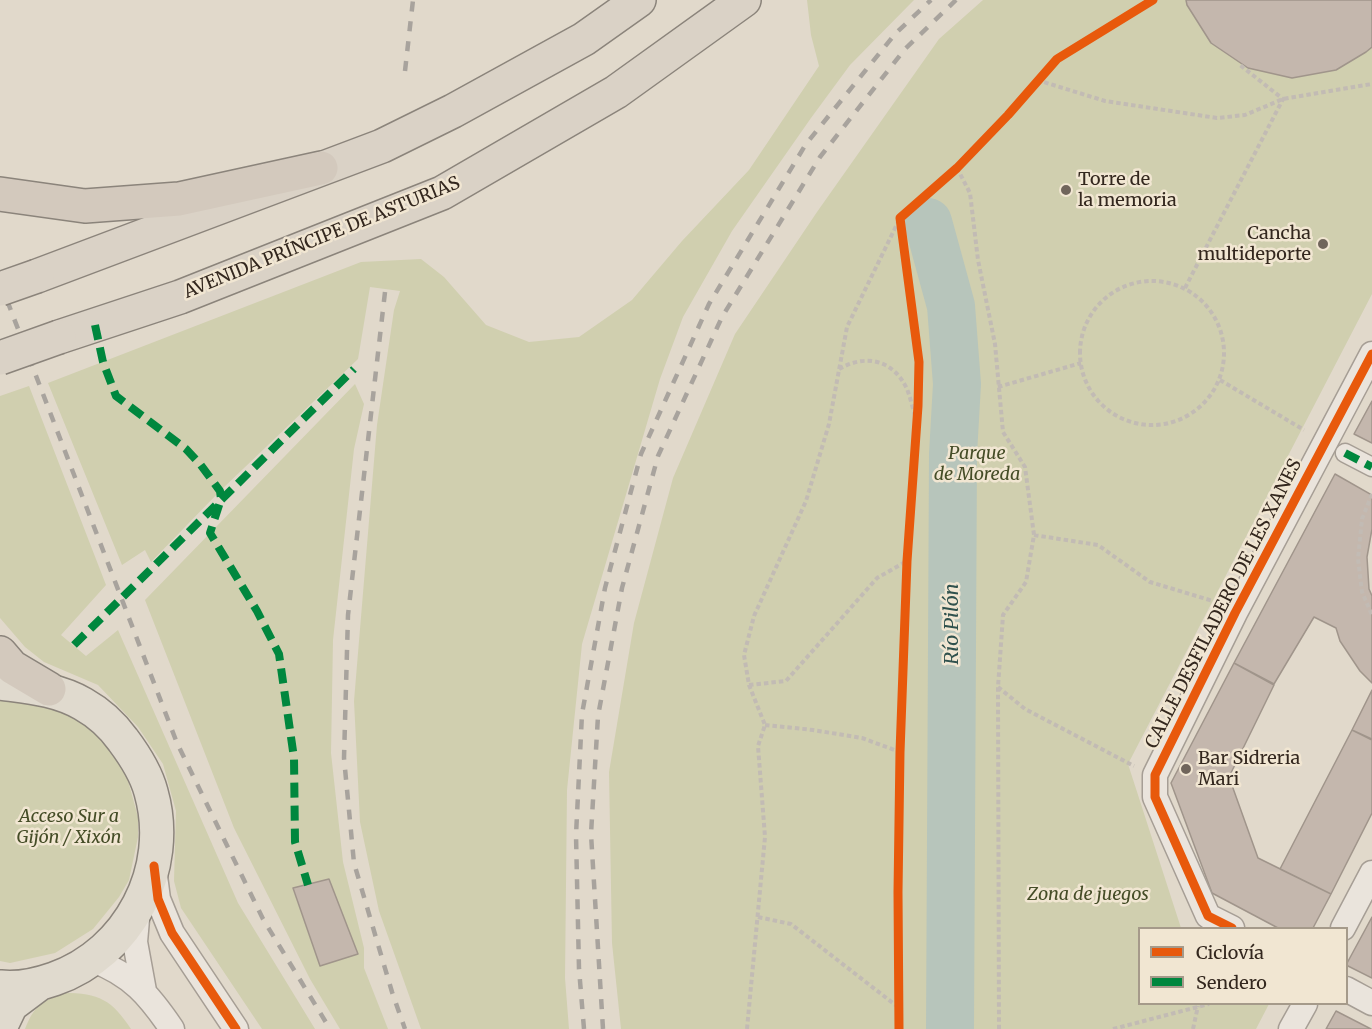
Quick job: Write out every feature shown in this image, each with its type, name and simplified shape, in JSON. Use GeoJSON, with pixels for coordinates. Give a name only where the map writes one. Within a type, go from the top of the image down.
{"type":"FeatureCollection","features":[{"type":"Feature","properties":{"kind":"highway"},"geometry":{"type":"LineString","coordinates":[[0,289],[382,146],[453,111],[584,39],[639,0]]}},
{"type":"Feature","properties":{"kind":"highway","name":"AVENIDA PRÍNCIPE DE ASTURIAS"},"geometry":{"type":"LineString","coordinates":[[0,357],[180,297],[442,193],[616,92],[744,0]]}},
{"type":"Feature","properties":{"kind":"highway"},"geometry":{"type":"LineString","coordinates":[[0,194],[85,206],[179,199],[321,168]]}},
{"type":"Feature","properties":{"kind":"highway"},"geometry":{"type":"LineString","coordinates":[[0,654],[12,667],[49,689]]}},
{"type":"Feature","properties":{"kind":"main road"},"geometry":{"type":"LineString","coordinates":[[0,683],[49,689],[83,704],[113,727],[136,757],[151,791],[157,829],[154,866],[138,908],[118,937],[93,960],[67,974],[39,984],[0,987]]}},
{"type":"Feature","properties":{"kind":"main road"},"geometry":{"type":"LineString","coordinates":[[0,1028],[11,1005],[39,984]]}},
{"type":"Feature","properties":{"kind":"street","name":"CALLE DESFILADERO DE LES XANES"},"geometry":{"type":"LineString","coordinates":[[1230,927],[1208,916],[1155,797],[1155,775],[1234,613],[1335,448],[1372,354]]}},
{"type":"Feature","properties":{"kind":"street"},"geometry":{"type":"LineString","coordinates":[[1335,448],[1372,467]]}},
{"type":"Feature","properties":{"kind":"street"},"geometry":{"type":"LineString","coordinates":[[154,866],[158,899],[172,933],[236,1029]]}},
{"type":"Feature","properties":{"kind":"street"},"geometry":{"type":"LineString","coordinates":[[1344,927],[1372,873]]}},
{"type":"Feature","properties":{"kind":"street"},"geometry":{"type":"LineString","coordinates":[[138,908],[135,942],[144,991]]}},
{"type":"Feature","properties":{"kind":"street"},"geometry":{"type":"LineString","coordinates":[[93,960],[124,975],[144,991],[172,1029]]}},
{"type":"Feature","properties":{"kind":"street"},"geometry":{"type":"LineString","coordinates":[[1348,990],[1372,1003]]}},
{"type":"Feature","properties":{"kind":"street"},"geometry":{"type":"LineString","coordinates":[[1291,1029],[1304,1005]]}},
{"type":"Feature","properties":{"kind":"path"},"geometry":{"type":"LineString","coordinates":[[1240,65],[1283,99]]}},
{"type":"Feature","properties":{"kind":"path"},"geometry":{"type":"LineString","coordinates":[[1037,80],[1104,101],[1217,118],[1245,115],[1283,99],[1372,84]]}},
{"type":"Feature","properties":{"kind":"path"},"geometry":{"type":"LineString","coordinates":[[1185,288],[1283,99]]}},
{"type":"Feature","properties":{"kind":"path"},"geometry":{"type":"LineString","coordinates":[[957,168],[970,193],[978,260],[995,344],[1003,432],[1025,466],[1034,535],[1026,582],[1003,615],[998,687],[999,1029]]}},
{"type":"Feature","properties":{"kind":"path"},"geometry":{"type":"LineString","coordinates":[[747,1029],[765,837],[758,747],[765,725],[749,685],[744,655],[754,616],[806,501],[829,424],[847,327],[900,218]]}},
{"type":"Feature","properties":{"kind":"path"},"geometry":{"type":"LineString","coordinates":[[1142,281],[1164,282],[1185,288],[1203,301],[1216,318],[1223,338],[1225,360],[1220,380],[1207,401],[1189,416],[1167,424],[1143,425],[1120,418],[1101,405],[1088,386],[1081,363],[1081,340],[1089,319],[1102,301],[1120,288],[1142,281]]}},
{"type":"Feature","properties":{"kind":"path"},"geometry":{"type":"LineString","coordinates":[[839,369],[851,362],[866,360],[881,363],[889,368],[896,373],[906,388],[917,421]]}},
{"type":"Feature","properties":{"kind":"path"},"geometry":{"type":"LineString","coordinates":[[998,387],[1081,363]]}},
{"type":"Feature","properties":{"kind":"path"},"geometry":{"type":"LineString","coordinates":[[1220,380],[1335,448]]}},
{"type":"Feature","properties":{"kind":"path"},"geometry":{"type":"LineString","coordinates":[[1372,494],[1362,519],[1358,559],[1362,592],[1372,615]]}},
{"type":"Feature","properties":{"kind":"path"},"geometry":{"type":"LineString","coordinates":[[1034,535],[1098,545],[1150,582],[1219,605]]}},
{"type":"Feature","properties":{"kind":"path"},"geometry":{"type":"LineString","coordinates":[[749,685],[786,681],[877,578],[907,561]]}},
{"type":"Feature","properties":{"kind":"path"},"geometry":{"type":"LineString","coordinates":[[998,687],[1025,709],[1128,764],[1155,775]]}},
{"type":"Feature","properties":{"kind":"path"},"geometry":{"type":"LineString","coordinates":[[765,725],[813,729],[862,738],[900,752]]}},
{"type":"Feature","properties":{"kind":"path"},"geometry":{"type":"LineString","coordinates":[[758,917],[790,924],[898,1006]]}},
{"type":"Feature","properties":{"kind":"path"},"geometry":{"type":"LineString","coordinates":[[1113,1029],[1204,1005]]}},
{"type":"Feature","properties":{"kind":"path"},"geometry":{"type":"LineString","coordinates":[[1193,1029],[1198,1006]]}},
{"type":"Feature","properties":{"kind":"green space"},"geometry":{"type":"Polygon","coordinates":[[[807,0],[914,0],[850,65],[732,231],[683,317],[660,379],[582,644],[567,790],[565,978],[569,1029],[421,1029],[379,911],[360,822],[354,701],[377,425],[394,310],[400,291],[370,287],[358,359],[220,491],[151,562],[145,550],[122,565],[48,383],[361,262],[421,259],[444,277],[486,325],[529,342],[579,337],[632,300],[682,241],[749,170],[819,66],[811,35],[807,0]]]}},
{"type":"Feature","properties":{"kind":"green space","name":"Parque de Moreda"},"geometry":{"type":"Polygon","coordinates":[[[983,0],[1372,0],[1372,294],[1128,764],[1181,927],[1138,927],[1138,1005],[1268,1005],[1256,1029],[621,1029],[612,943],[609,772],[634,623],[673,478],[735,334],[817,212],[939,39],[983,0]]]}},
{"type":"Feature","properties":{"kind":"green space"},"geometry":{"type":"Polygon","coordinates":[[[355,384],[364,404],[354,449],[333,640],[331,753],[343,862],[364,948],[364,968],[388,1029],[340,1029],[310,979],[234,828],[145,600],[355,384]],[[328,880],[293,889],[320,966],[358,953],[328,880]]]}},
{"type":"Feature","properties":{"kind":"green space"},"geometry":{"type":"Polygon","coordinates":[[[29,386],[106,585],[61,635],[86,656],[118,630],[238,903],[315,1029],[262,1029],[181,908],[174,881],[176,811],[163,764],[138,727],[98,685],[44,662],[25,647],[0,618],[0,396],[29,386]]]}},
{"type":"Feature","properties":{"kind":"green space","name":"Acceso Sur a Gijón / Xixón"},"geometry":{"type":"Polygon","coordinates":[[[0,697],[54,704],[90,726],[105,742],[127,777],[138,817],[138,837],[129,880],[119,897],[93,929],[55,953],[10,963],[0,961],[0,697]]]}},
{"type":"Feature","properties":{"kind":"green space"},"geometry":{"type":"Polygon","coordinates":[[[64,993],[76,993],[104,1000],[117,1011],[131,1029],[25,1029],[40,1005],[64,993]]]}},
{"type":"Feature","properties":{"kind":"building"},"geometry":{"type":"Polygon","coordinates":[[[1186,0],[1372,0],[1372,47],[1336,70],[1292,78],[1248,68],[1211,43],[1186,0]]]}},
{"type":"Feature","properties":{"kind":"building"},"geometry":{"type":"Polygon","coordinates":[[[1372,401],[1372,443],[1354,434],[1372,401]]]}},
{"type":"Feature","properties":{"kind":"building"},"geometry":{"type":"Polygon","coordinates":[[[1335,474],[1372,495],[1372,529],[1367,557],[1369,589],[1372,596],[1372,683],[1360,671],[1340,641],[1336,628],[1314,617],[1274,684],[1234,663],[1335,474]]]}},
{"type":"Feature","properties":{"kind":"building"},"geometry":{"type":"Polygon","coordinates":[[[1234,663],[1274,685],[1229,777],[1258,858],[1331,894],[1314,927],[1276,927],[1212,893],[1171,783],[1234,663]]]}},
{"type":"Feature","properties":{"kind":"building"},"geometry":{"type":"Polygon","coordinates":[[[1372,690],[1372,739],[1352,730],[1372,690]]]}},
{"type":"Feature","properties":{"kind":"building"},"geometry":{"type":"Polygon","coordinates":[[[1352,730],[1372,740],[1372,813],[1331,894],[1280,869],[1352,730]]]}},
{"type":"Feature","properties":{"kind":"building"},"geometry":{"type":"Polygon","coordinates":[[[329,879],[358,954],[320,966],[293,888],[329,879]]]}},
{"type":"Feature","properties":{"kind":"building"},"geometry":{"type":"Polygon","coordinates":[[[1372,917],[1372,978],[1348,966],[1348,961],[1372,917]]]}},
{"type":"Feature","properties":{"kind":"building"},"geometry":{"type":"Polygon","coordinates":[[[1336,1011],[1371,1029],[1326,1029],[1336,1011]]]}},
{"type":"Feature","properties":{"kind":"waterway","name":"Río Pilón"},"geometry":{"type":"LineString","coordinates":[[928,222],[951,306],[957,384],[953,454],[950,1029]]}},
{"type":"Feature","properties":{"kind":"railway"},"geometry":{"type":"LineString","coordinates":[[405,71],[413,0]]}},
{"type":"Feature","properties":{"kind":"railway"},"geometry":{"type":"LineString","coordinates":[[584,1029],[579,969],[576,835],[582,714],[605,588],[641,454],[709,304],[806,144],[895,34],[931,0]]}},
{"type":"Feature","properties":{"kind":"railway"},"geometry":{"type":"LineString","coordinates":[[603,1029],[591,834],[598,716],[622,588],[658,456],[722,317],[820,157],[905,49],[956,0]]}},
{"type":"Feature","properties":{"kind":"railway"},"geometry":{"type":"LineString","coordinates":[[0,282],[177,743],[263,919],[330,1029]]}},
{"type":"Feature","properties":{"kind":"railway"},"geometry":{"type":"LineString","coordinates":[[385,292],[348,615],[344,758],[354,863],[405,1029]]}},
{"type":"Feature","properties":{"kind":"marked path"},"geometry":{"type":"LineString","coordinates":[[95,325],[103,362],[116,396],[186,449],[220,491],[221,499],[210,533],[257,611],[279,654],[294,758],[295,842],[308,885]]}},
{"type":"Feature","properties":{"kind":"marked path"},"geometry":{"type":"LineString","coordinates":[[74,645],[354,369]]}},
{"type":"Feature","properties":{"kind":"marked path"},"geometry":{"type":"LineString","coordinates":[[1345,453],[1372,467]]}},
{"type":"Feature","properties":{"kind":"cycle path"},"geometry":{"type":"LineString","coordinates":[[899,1029],[900,752],[907,561],[919,362],[900,218],[957,168],[1057,59],[1153,0]]}},
{"type":"Feature","properties":{"kind":"cycle path"},"geometry":{"type":"LineString","coordinates":[[1230,927],[1208,916],[1155,797],[1155,775],[1235,613],[1372,354]]}},
{"type":"Feature","properties":{"kind":"cycle path"},"geometry":{"type":"LineString","coordinates":[[154,866],[158,899],[172,933],[236,1029]]}},
{"type":"Feature","properties":{"kind":"place","name":"Torre de la memoria"},"geometry":{"type":"Point","coordinates":[1066,190]}},
{"type":"Feature","properties":{"kind":"place","name":"Cancha multideporte"},"geometry":{"type":"Point","coordinates":[1323,244]}},
{"type":"Feature","properties":{"kind":"place","name":"Bar Sidreria Mari"},"geometry":{"type":"Point","coordinates":[1186,769]}},
{"type":"Feature","properties":{"kind":"park label","name":"Zona de juegos"},"geometry":{"type":"Point","coordinates":[1088,895]}}]}
